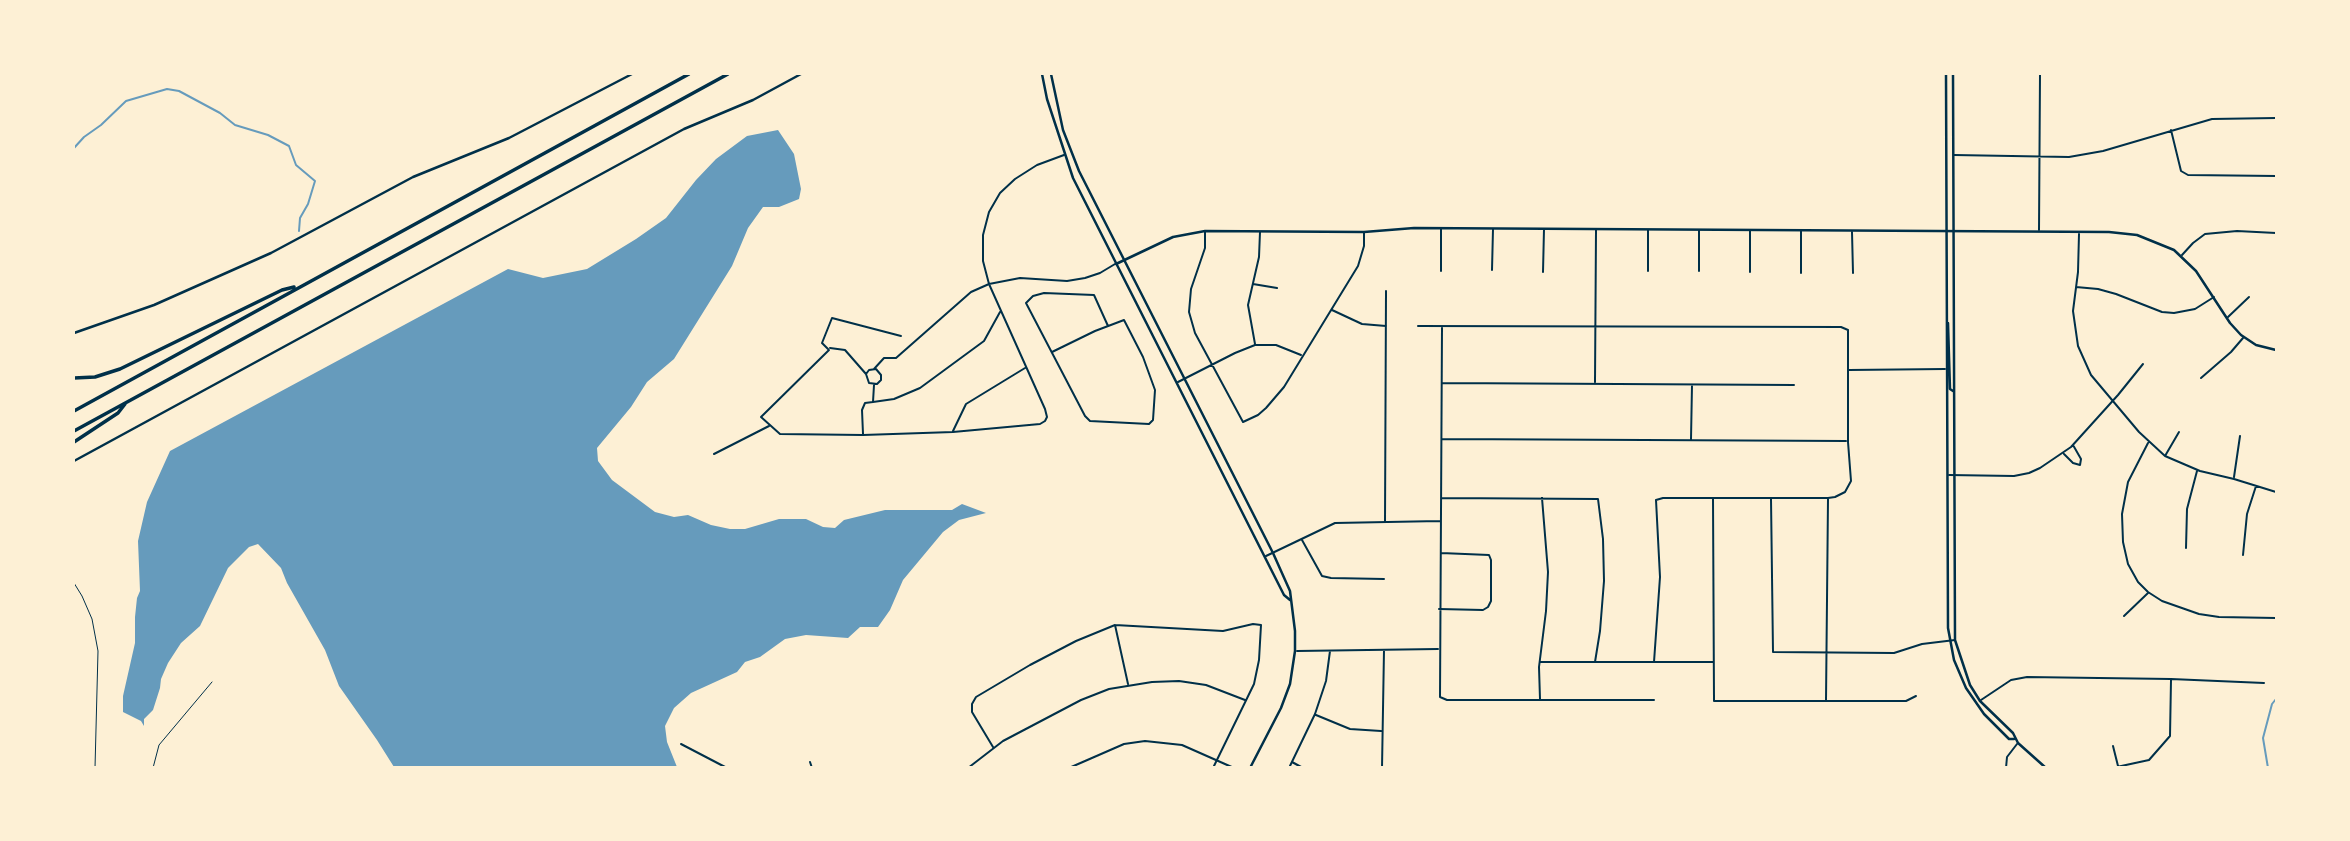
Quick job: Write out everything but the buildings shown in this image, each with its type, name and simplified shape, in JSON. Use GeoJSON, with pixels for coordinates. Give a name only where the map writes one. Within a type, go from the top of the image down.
{"type":"FeatureCollection","features":[{"type":"Feature","properties":{"kind":"highway"},"geometry":{"type":"LineString","coordinates":[[74,411],[689,74]]}},
{"type":"Feature","properties":{"kind":"highway"},"geometry":{"type":"LineString","coordinates":[[74,431],[728,74]]}},
{"type":"Feature","properties":{"kind":"highway"},"geometry":{"type":"LineString","coordinates":[[74,378],[120,369],[282,290],[300,285]]}},
{"type":"Feature","properties":{"kind":"highway"},"geometry":{"type":"LineString","coordinates":[[74,442],[118,413],[127,402]]}},
{"type":"Feature","properties":{"kind":"main road"},"geometry":{"type":"LineString","coordinates":[[74,333],[154,305],[271,253],[413,177],[509,138],[632,74]]}},
{"type":"Feature","properties":{"kind":"main road"},"geometry":{"type":"LineString","coordinates":[[74,461],[672,135],[753,100],[801,74]]}},
{"type":"Feature","properties":{"kind":"main road"},"geometry":{"type":"LineString","coordinates":[[1042,74],[1064,155],[1082,197],[1284,595],[1290,600]]}},
{"type":"Feature","properties":{"kind":"main road"},"geometry":{"type":"LineString","coordinates":[[1051,74],[1057,107],[1071,153],[1290,591],[1295,631],[1290,684],[1281,708],[1250,768]]}},
{"type":"Feature","properties":{"kind":"main road"},"geometry":{"type":"LineString","coordinates":[[1946,74],[1950,641],[1960,675],[1976,704],[2009,739],[2014,739]]}},
{"type":"Feature","properties":{"kind":"main road"},"geometry":{"type":"LineString","coordinates":[[1954,74],[1955,640],[1970,685],[1980,701],[2013,733],[2014,739],[2046,768]]}},
{"type":"Feature","properties":{"kind":"main road"},"geometry":{"type":"LineString","coordinates":[[1064,155],[1071,153]]}},
{"type":"Feature","properties":{"kind":"main road"},"geometry":{"type":"LineString","coordinates":[[1116,264],[1172,237],[1205,231],[1364,232],[1441,228],[1544,228],[2109,232],[2137,235],[2155,241],[2181,256],[2196,271],[2227,318],[2244,337],[2264,348],[2277,350]]}},
{"type":"Feature","properties":{"kind":"main road"},"geometry":{"type":"LineString","coordinates":[[1946,320],[1950,326],[1950,389],[1954,392]]}},
{"type":"Feature","properties":{"kind":"street"},"geometry":{"type":"LineString","coordinates":[[2039,231],[2040,74]]}},
{"type":"Feature","properties":{"kind":"street"},"geometry":{"type":"LineString","coordinates":[[1954,155],[2040,157],[2087,154],[2212,119],[2277,118]]}},
{"type":"Feature","properties":{"kind":"street"},"geometry":{"type":"LineString","coordinates":[[2171,130],[2181,171],[2188,175],[2277,176]]}},
{"type":"Feature","properties":{"kind":"street"},"geometry":{"type":"LineString","coordinates":[[874,369],[881,375],[879,382],[874,384],[867,382],[866,374],[845,350],[829,350],[761,417],[780,434],[953,432],[1040,424],[1045,421],[1045,409],[989,284],[982,261],[983,235],[989,212],[1000,193],[1015,179],[1037,165],[1064,155]]}},
{"type":"Feature","properties":{"kind":"street"},"geometry":{"type":"LineString","coordinates":[[1441,228],[1441,271]]}},
{"type":"Feature","properties":{"kind":"street"},"geometry":{"type":"LineString","coordinates":[[1492,270],[1493,228]]}},
{"type":"Feature","properties":{"kind":"street"},"geometry":{"type":"LineString","coordinates":[[1543,272],[1544,228]]}},
{"type":"Feature","properties":{"kind":"street"},"geometry":{"type":"LineString","coordinates":[[1595,384],[1596,229]]}},
{"type":"Feature","properties":{"kind":"street"},"geometry":{"type":"LineString","coordinates":[[1648,229],[1648,271]]}},
{"type":"Feature","properties":{"kind":"street"},"geometry":{"type":"LineString","coordinates":[[1699,229],[1699,271]]}},
{"type":"Feature","properties":{"kind":"street"},"geometry":{"type":"LineString","coordinates":[[1750,229],[1750,272]]}},
{"type":"Feature","properties":{"kind":"street"},"geometry":{"type":"LineString","coordinates":[[1801,229],[1801,273]]}},
{"type":"Feature","properties":{"kind":"street"},"geometry":{"type":"LineString","coordinates":[[1852,230],[1853,273]]}},
{"type":"Feature","properties":{"kind":"street"},"geometry":{"type":"LineString","coordinates":[[1205,231],[1205,248],[1191,289],[1189,312],[1195,333],[1242,422],[1258,415],[1275,400],[1362,256],[1364,232]]}},
{"type":"Feature","properties":{"kind":"street"},"geometry":{"type":"LineString","coordinates":[[1255,345],[1248,305],[1259,257],[1259,231]]}},
{"type":"Feature","properties":{"kind":"street"},"geometry":{"type":"LineString","coordinates":[[2181,256],[2205,234],[2237,231],[2276,233],[2277,244]]}},
{"type":"Feature","properties":{"kind":"street"},"geometry":{"type":"LineString","coordinates":[[2080,233],[2073,311],[2078,346],[2087,368],[2149,442],[2165,456],[2197,470],[2277,492]]}},
{"type":"Feature","properties":{"kind":"street"},"geometry":{"type":"LineString","coordinates":[[866,374],[884,358],[896,359],[971,292],[989,284],[1020,278],[1067,281],[1100,273],[1116,264]]}},
{"type":"Feature","properties":{"kind":"street"},"geometry":{"type":"LineString","coordinates":[[1252,284],[1277,288]]}},
{"type":"Feature","properties":{"kind":"street"},"geometry":{"type":"LineString","coordinates":[[2075,286],[2107,291],[2162,312],[2174,313],[2195,309],[2214,297]]}},
{"type":"Feature","properties":{"kind":"street"},"geometry":{"type":"LineString","coordinates":[[1385,521],[1386,291]]}},
{"type":"Feature","properties":{"kind":"street"},"geometry":{"type":"LineString","coordinates":[[1052,352],[1124,320],[1143,356],[1155,390],[1153,420],[1149,424],[1090,421],[1085,416],[1026,303],[1033,296],[1044,293],[1094,295],[1108,326]]}},
{"type":"Feature","properties":{"kind":"street"},"geometry":{"type":"LineString","coordinates":[[2227,318],[2249,297]]}},
{"type":"Feature","properties":{"kind":"street"},"geometry":{"type":"LineString","coordinates":[[1331,310],[1362,324],[1387,326]]}},
{"type":"Feature","properties":{"kind":"street"},"geometry":{"type":"LineString","coordinates":[[863,435],[862,410],[865,403],[894,399],[920,388],[984,341],[1001,312]]}},
{"type":"Feature","properties":{"kind":"street"},"geometry":{"type":"LineString","coordinates":[[829,350],[822,343],[832,318],[901,336]]}},
{"type":"Feature","properties":{"kind":"street"},"geometry":{"type":"LineString","coordinates":[[1418,326],[1841,327],[1848,330],[1848,442],[1851,481],[1845,492],[1828,498],[1657,499],[1660,577],[1654,662]]}},
{"type":"Feature","properties":{"kind":"street"},"geometry":{"type":"LineString","coordinates":[[1442,326],[1440,697],[1654,700]]}},
{"type":"Feature","properties":{"kind":"street"},"geometry":{"type":"LineString","coordinates":[[2201,378],[2244,337]]}},
{"type":"Feature","properties":{"kind":"street"},"geometry":{"type":"LineString","coordinates":[[1178,382],[1235,352],[1255,345],[1276,345],[1302,356]]}},
{"type":"Feature","properties":{"kind":"street"},"geometry":{"type":"LineString","coordinates":[[1947,475],[2022,475],[2040,468],[2073,444],[2143,364]]}},
{"type":"Feature","properties":{"kind":"street"},"geometry":{"type":"LineString","coordinates":[[953,432],[966,404],[1026,368]]}},
{"type":"Feature","properties":{"kind":"street"},"geometry":{"type":"LineString","coordinates":[[1848,370],[1946,369]]}},
{"type":"Feature","properties":{"kind":"street"},"geometry":{"type":"LineString","coordinates":[[1441,383],[1794,385]]}},
{"type":"Feature","properties":{"kind":"street"},"geometry":{"type":"LineString","coordinates":[[873,401],[874,384]]}},
{"type":"Feature","properties":{"kind":"street"},"geometry":{"type":"LineString","coordinates":[[1691,440],[1692,384]]}},
{"type":"Feature","properties":{"kind":"street"},"geometry":{"type":"LineString","coordinates":[[714,454],[770,425]]}},
{"type":"Feature","properties":{"kind":"street"},"geometry":{"type":"LineString","coordinates":[[2165,456],[2179,432]]}},
{"type":"Feature","properties":{"kind":"street"},"geometry":{"type":"LineString","coordinates":[[2234,479],[2240,436]]}},
{"type":"Feature","properties":{"kind":"street"},"geometry":{"type":"LineString","coordinates":[[1441,439],[1848,442]]}},
{"type":"Feature","properties":{"kind":"street"},"geometry":{"type":"LineString","coordinates":[[2149,442],[2128,482],[2122,514],[2123,542],[2128,564],[2138,582],[2148,592],[2172,606],[2199,614],[2277,618]]}},
{"type":"Feature","properties":{"kind":"street"},"geometry":{"type":"LineString","coordinates":[[2063,452],[2073,463],[2080,466],[2081,459],[2073,444]]}},
{"type":"Feature","properties":{"kind":"street"},"geometry":{"type":"LineString","coordinates":[[2186,548],[2187,509],[2197,470]]}},
{"type":"Feature","properties":{"kind":"street"},"geometry":{"type":"LineString","coordinates":[[1224,475],[1232,471]]}},
{"type":"Feature","properties":{"kind":"street"},"geometry":{"type":"LineString","coordinates":[[2243,555],[2247,514],[2256,485]]}},
{"type":"Feature","properties":{"kind":"street"},"geometry":{"type":"LineString","coordinates":[[1440,498],[1598,499],[1604,581],[1595,662]]}},
{"type":"Feature","properties":{"kind":"street"},"geometry":{"type":"LineString","coordinates":[[1540,700],[1540,662],[1548,572],[1542,498]]}},
{"type":"Feature","properties":{"kind":"street"},"geometry":{"type":"LineString","coordinates":[[1713,498],[1714,701],[1906,701],[1916,696]]}},
{"type":"Feature","properties":{"kind":"street"},"geometry":{"type":"LineString","coordinates":[[1772,498],[1773,652],[1894,653],[1922,644],[1955,640]]}},
{"type":"Feature","properties":{"kind":"street"},"geometry":{"type":"LineString","coordinates":[[1826,702],[1828,498]]}},
{"type":"Feature","properties":{"kind":"street"},"geometry":{"type":"LineString","coordinates":[[1266,556],[1335,523],[1440,521]]}},
{"type":"Feature","properties":{"kind":"street"},"geometry":{"type":"LineString","coordinates":[[1301,539],[1322,576],[1331,579],[1384,579]]}},
{"type":"Feature","properties":{"kind":"street"},"geometry":{"type":"LineString","coordinates":[[1439,609],[1483,610],[1491,601],[1491,559],[1486,554],[1440,553]]}},
{"type":"Feature","properties":{"kind":"street"},"geometry":{"type":"LineString","coordinates":[[2124,617],[2148,592]]}},
{"type":"Feature","properties":{"kind":"street"},"geometry":{"type":"LineString","coordinates":[[993,747],[972,712],[976,697],[1030,665],[1115,625],[1223,631],[1253,624],[1261,625],[1256,676],[1213,768]]}},
{"type":"Feature","properties":{"kind":"street"},"geometry":{"type":"LineString","coordinates":[[1115,625],[1128,685]]}},
{"type":"Feature","properties":{"kind":"street"},"geometry":{"type":"LineString","coordinates":[[1382,768],[1384,649]]}},
{"type":"Feature","properties":{"kind":"street"},"geometry":{"type":"LineString","coordinates":[[1295,651],[1439,649]]}},
{"type":"Feature","properties":{"kind":"street"},"geometry":{"type":"LineString","coordinates":[[1289,768],[1315,714],[1326,681],[1330,651]]}},
{"type":"Feature","properties":{"kind":"street"},"geometry":{"type":"LineString","coordinates":[[1540,662],[1714,662]]}},
{"type":"Feature","properties":{"kind":"street"},"geometry":{"type":"LineString","coordinates":[[1980,701],[2011,680],[2019,678],[2250,680],[2264,683]]}},
{"type":"Feature","properties":{"kind":"street"},"geometry":{"type":"LineString","coordinates":[[2112,768],[2149,760],[2170,736],[2171,679]]}},
{"type":"Feature","properties":{"kind":"street"},"geometry":{"type":"LineString","coordinates":[[968,768],[993,747],[1096,693],[1128,685],[1165,680],[1195,683],[1246,701]]}},
{"type":"Feature","properties":{"kind":"street"},"geometry":{"type":"LineString","coordinates":[[1315,714],[1350,729],[1382,731]]}},
{"type":"Feature","properties":{"kind":"street"},"geometry":{"type":"LineString","coordinates":[[1069,768],[1124,744],[1145,741],[1182,745],[1234,768]]}},
{"type":"Feature","properties":{"kind":"street"},"geometry":{"type":"LineString","coordinates":[[2006,768],[2007,757],[2018,743]]}},
{"type":"Feature","properties":{"kind":"street"},"geometry":{"type":"LineString","coordinates":[[681,744],[727,768]]}},
{"type":"Feature","properties":{"kind":"street"},"geometry":{"type":"LineString","coordinates":[[2113,746],[2118,766]]}},
{"type":"Feature","properties":{"kind":"street"},"geometry":{"type":"LineString","coordinates":[[1292,761],[1303,768]]}},
{"type":"Feature","properties":{"kind":"street"},"geometry":{"type":"LineString","coordinates":[[810,762],[812,768]]}},
{"type":"Feature","properties":{"kind":"lane"},"geometry":{"type":"LineString","coordinates":[[74,583],[92,619],[98,651],[95,768]]}},
{"type":"Feature","properties":{"kind":"lane"},"geometry":{"type":"LineString","coordinates":[[153,768],[159,745],[212,682]]}},
{"type":"Feature","properties":{"kind":"water"},"geometry":{"type":"Polygon","coordinates":[[[778,130],[794,154],[801,189],[799,199],[779,207],[763,207],[748,228],[732,266],[674,359],[647,382],[631,407],[597,448],[598,461],[612,480],[655,512],[674,517],[688,515],[711,525],[730,529],[745,529],[779,519],[806,519],[823,527],[835,528],[844,520],[885,510],[952,510],[962,504],[986,513],[959,520],[943,532],[903,580],[890,610],[878,627],[860,627],[848,638],[806,635],[785,639],[760,657],[745,662],[737,672],[691,693],[674,708],[665,726],[667,742],[677,767],[394,767],[339,686],[325,650],[281,568],[258,544],[249,547],[228,568],[200,626],[181,643],[168,663],[153,710],[144,719],[144,726],[141,721],[123,712],[123,696],[135,643],[135,617],[140,591],[138,541],[147,502],[170,451],[508,269],[543,278],[587,269],[666,218],[716,159],[747,136],[778,130]]]}},
{"type":"Feature","properties":{"kind":"waterway"},"geometry":{"type":"LineString","coordinates":[[74,148],[126,101],[167,89],[179,91],[220,113],[235,125],[268,135],[289,146],[296,165],[315,181],[308,204],[300,218],[299,231]]}},
{"type":"Feature","properties":{"kind":"waterway"},"geometry":{"type":"LineString","coordinates":[[2268,768],[2263,738],[2272,704],[2276,699]]}}]}
